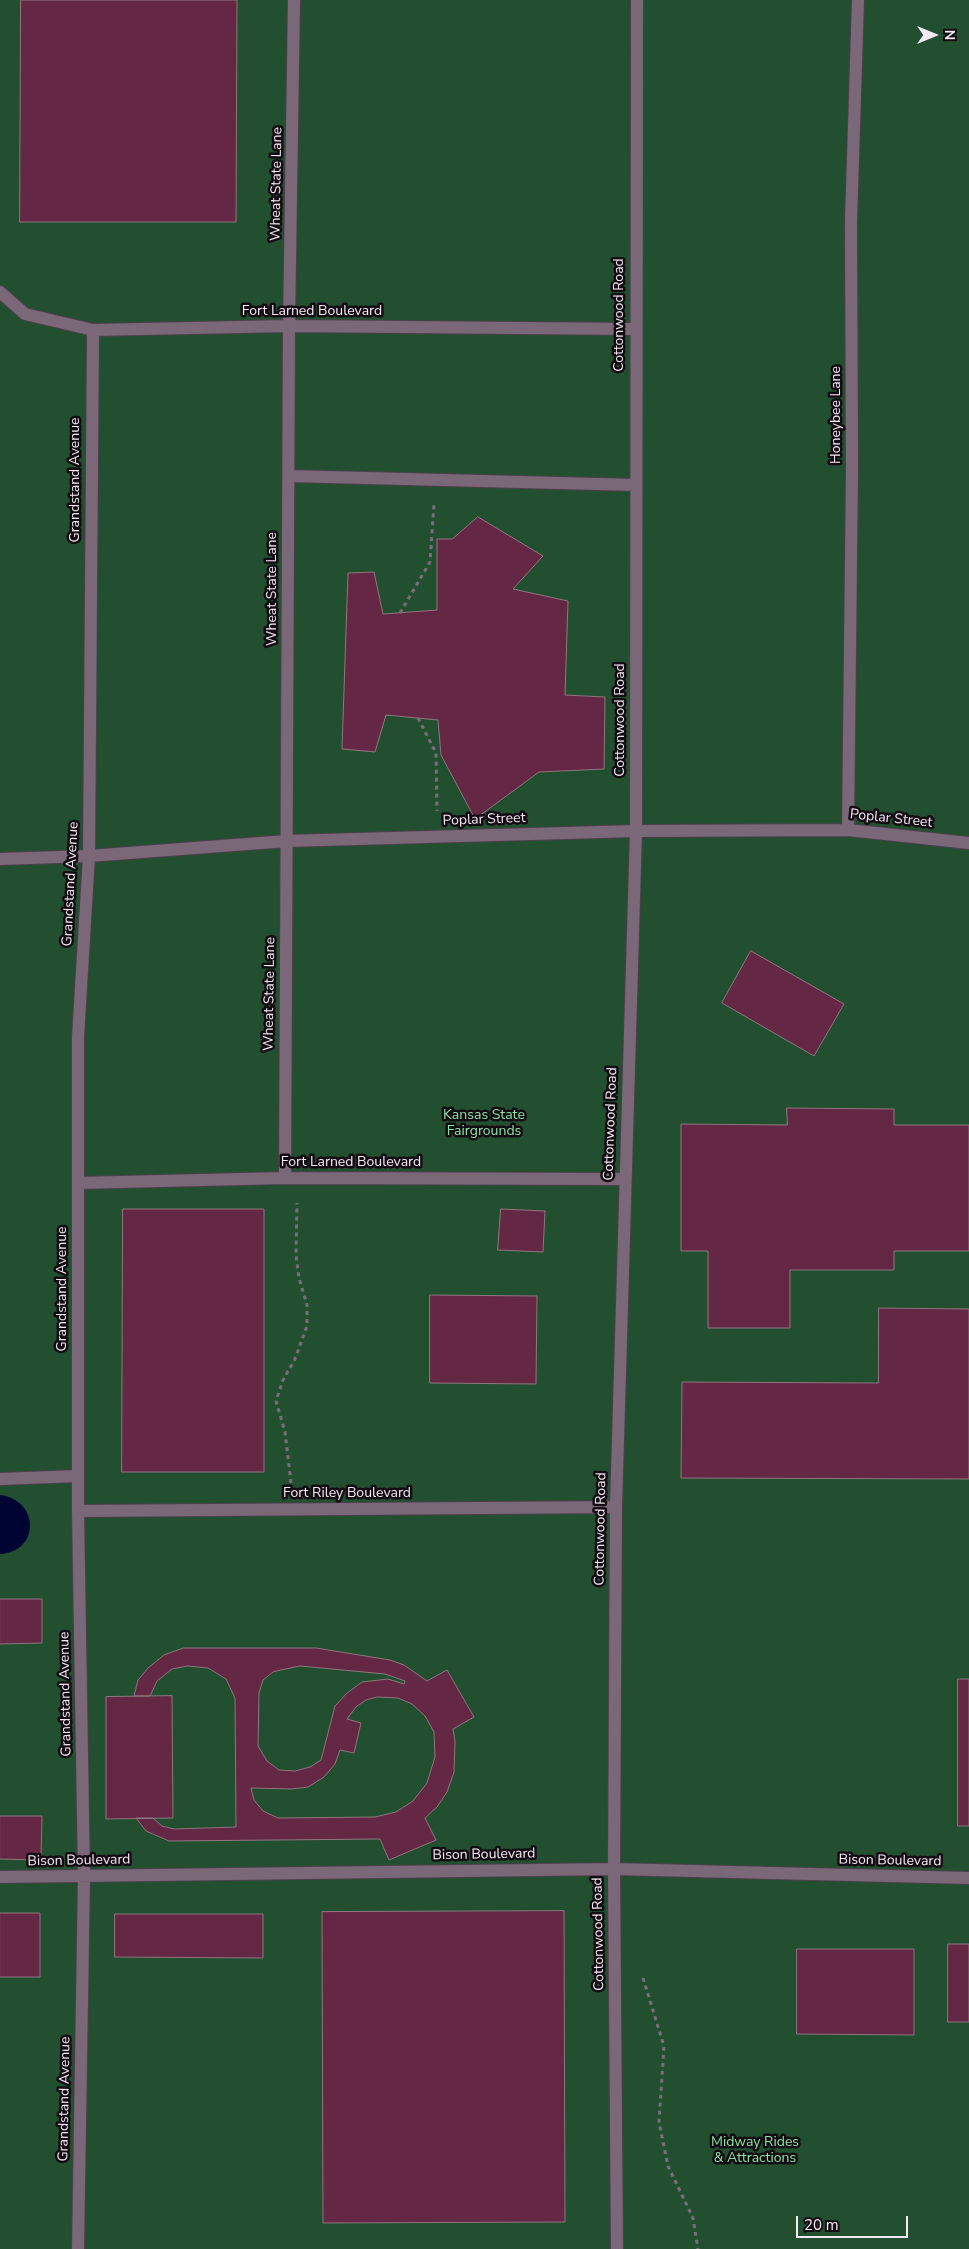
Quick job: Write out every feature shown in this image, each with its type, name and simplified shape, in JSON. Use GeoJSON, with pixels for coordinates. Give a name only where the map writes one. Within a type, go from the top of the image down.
{"type":"FeatureCollection","features":[{"type":"Feature","properties":{"kind":"lane","name":"Wheat State Lane"},"geometry":{"type":"LineString","coordinates":[[285,1178],[289,326],[294,0]]}},
{"type":"Feature","properties":{"kind":"lane","name":"Cottonwood Road"},"geometry":{"type":"LineString","coordinates":[[617,2249],[614,1868],[616,1507],[636,830],[635,329],[637,0]]}},
{"type":"Feature","properties":{"kind":"lane","name":"Honeybee Lane"},"geometry":{"type":"LineString","coordinates":[[848,830],[852,469],[851,221],[858,0]]}},
{"type":"Feature","properties":{"kind":"lane","name":"Fort Larned Boulevard"},"geometry":{"type":"LineString","coordinates":[[0,292],[25,314],[93,330],[289,326],[635,329]]}},
{"type":"Feature","properties":{"kind":"lane","name":"Grandstand Avenue"},"geometry":{"type":"LineString","coordinates":[[78,2249],[84,1876],[78,1511],[78,1037],[89,856],[93,330]]}},
{"type":"Feature","properties":{"kind":"lane"},"geometry":{"type":"LineString","coordinates":[[289,476],[636,485]]}},
{"type":"Feature","properties":{"kind":"lane","name":"Poplar Street"},"geometry":{"type":"LineString","coordinates":[[0,859],[89,856],[286,841],[636,830],[848,830],[969,842]]}},
{"type":"Feature","properties":{"kind":"lane","name":"Fort Larned Boulevard"},"geometry":{"type":"LineString","coordinates":[[78,1183],[285,1178],[625,1179]]}},
{"type":"Feature","properties":{"kind":"lane"},"geometry":{"type":"LineString","coordinates":[[0,1478],[78,1476]]}},
{"type":"Feature","properties":{"kind":"lane","name":"Fort Riley Boulevard"},"geometry":{"type":"LineString","coordinates":[[78,1511],[616,1507]]}},
{"type":"Feature","properties":{"kind":"lane","name":"Bison Boulevard"},"geometry":{"type":"LineString","coordinates":[[0,1877],[614,1868],[969,1878]]}},
{"type":"Feature","properties":{"kind":"path"},"geometry":{"type":"LineString","coordinates":[[400,613],[430,562],[435,481]]}},
{"type":"Feature","properties":{"kind":"path"},"geometry":{"type":"LineString","coordinates":[[418,718],[436,753],[437,836]]}},
{"type":"Feature","properties":{"kind":"path"},"geometry":{"type":"LineString","coordinates":[[290,1509],[291,1471],[285,1432],[276,1401],[283,1380],[295,1360],[307,1326],[307,1305],[299,1278],[296,1255],[298,1178]]}},
{"type":"Feature","properties":{"kind":"path"},"geometry":{"type":"LineString","coordinates":[[642,1971],[664,2046],[659,2122],[666,2157],[668,2166],[693,2218],[698,2249]]}},
{"type":"Feature","properties":{"kind":"green space","name":"Kansas State Fairgrounds"},"geometry":{"type":"Polygon","coordinates":[[[0,0],[969,0],[969,2249],[0,2249],[0,0]]]}},
{"type":"Feature","properties":{"kind":"water"},"geometry":{"type":"Polygon","coordinates":[[[0,1495],[13,1499],[22,1506],[28,1515],[30,1526],[28,1536],[22,1545],[13,1551],[0,1554],[0,1495]]]}},
{"type":"Feature","properties":{"kind":"building"},"geometry":{"type":"Polygon","coordinates":[[[21,0],[237,0],[236,222],[20,222],[21,0]]]}},
{"type":"Feature","properties":{"kind":"building"},"geometry":{"type":"Polygon","coordinates":[[[478,517],[543,556],[513,589],[568,601],[565,695],[605,697],[604,769],[539,772],[475,819],[441,755],[438,720],[386,715],[375,752],[342,749],[348,573],[374,572],[383,614],[437,610],[437,539],[452,539],[478,517]]]}},
{"type":"Feature","properties":{"kind":"building"},"geometry":{"type":"Polygon","coordinates":[[[751,951],[844,1004],[814,1056],[722,1003],[751,951]]]}},
{"type":"Feature","properties":{"kind":"building"},"geometry":{"type":"Polygon","coordinates":[[[787,1108],[894,1109],[894,1125],[969,1125],[969,1251],[894,1251],[894,1270],[790,1270],[790,1328],[708,1328],[708,1251],[681,1251],[681,1124],[787,1125],[787,1108]]]}},
{"type":"Feature","properties":{"kind":"building"},"geometry":{"type":"Polygon","coordinates":[[[123,1209],[264,1209],[264,1472],[122,1472],[123,1209]]]}},
{"type":"Feature","properties":{"kind":"building"},"geometry":{"type":"Polygon","coordinates":[[[501,1209],[545,1211],[543,1252],[498,1250],[501,1209]]]}},
{"type":"Feature","properties":{"kind":"building"},"geometry":{"type":"Polygon","coordinates":[[[430,1295],[537,1296],[536,1384],[430,1383],[430,1295]]]}},
{"type":"Feature","properties":{"kind":"building"},"geometry":{"type":"Polygon","coordinates":[[[879,1308],[969,1309],[969,1479],[681,1478],[682,1382],[878,1383],[879,1308]]]}},
{"type":"Feature","properties":{"kind":"building"},"geometry":{"type":"Polygon","coordinates":[[[0,1599],[42,1599],[42,1643],[0,1644],[0,1599]]]}},
{"type":"Feature","properties":{"kind":"building"},"geometry":{"type":"Polygon","coordinates":[[[184,1648],[316,1648],[390,1660],[404,1665],[427,1681],[447,1670],[474,1717],[453,1729],[455,1742],[454,1772],[447,1792],[437,1807],[425,1818],[436,1840],[389,1860],[380,1839],[169,1841],[146,1831],[136,1818],[153,1818],[162,1826],[174,1829],[236,1827],[235,1698],[226,1679],[208,1668],[187,1666],[172,1669],[157,1681],[150,1696],[134,1696],[138,1680],[148,1668],[164,1655],[184,1648]],[[300,1666],[273,1672],[263,1680],[259,1693],[258,1746],[267,1761],[279,1770],[295,1771],[310,1767],[321,1760],[335,1706],[346,1694],[362,1682],[388,1679],[404,1684],[405,1681],[385,1674],[300,1666]],[[378,1697],[366,1700],[356,1707],[347,1719],[361,1723],[354,1753],[340,1750],[335,1764],[324,1777],[308,1787],[292,1789],[251,1788],[254,1800],[263,1811],[278,1818],[375,1817],[396,1812],[413,1801],[427,1783],[435,1757],[434,1732],[425,1716],[412,1704],[398,1698],[378,1697]]]}},
{"type":"Feature","properties":{"kind":"building"},"geometry":{"type":"Polygon","coordinates":[[[958,1679],[969,1679],[969,1826],[958,1826],[958,1679]]]}},
{"type":"Feature","properties":{"kind":"building"},"geometry":{"type":"Polygon","coordinates":[[[172,1696],[173,1818],[106,1819],[106,1697],[172,1696]]]}},
{"type":"Feature","properties":{"kind":"building"},"geometry":{"type":"Polygon","coordinates":[[[0,1816],[42,1816],[41,1860],[0,1859],[0,1816]]]}},
{"type":"Feature","properties":{"kind":"building"},"geometry":{"type":"Polygon","coordinates":[[[564,1911],[565,2222],[323,2223],[322,1912],[564,1911]]]}},
{"type":"Feature","properties":{"kind":"building"},"geometry":{"type":"Polygon","coordinates":[[[0,1913],[40,1913],[40,1977],[0,1977],[0,1913]]]}},
{"type":"Feature","properties":{"kind":"building"},"geometry":{"type":"Polygon","coordinates":[[[115,1914],[263,1914],[263,1958],[115,1957],[115,1914]]]}},
{"type":"Feature","properties":{"kind":"building"},"geometry":{"type":"Polygon","coordinates":[[[948,1944],[969,1944],[969,2022],[948,2022],[948,1944]]]}},
{"type":"Feature","properties":{"kind":"building"},"geometry":{"type":"Polygon","coordinates":[[[797,1949],[914,1949],[914,2035],[797,2034],[797,1949]]]}},
{"type":"Feature","properties":{"kind":"park label","name":"Midway Rides & Attractions"},"geometry":{"type":"Point","coordinates":[755,2152]}}]}
